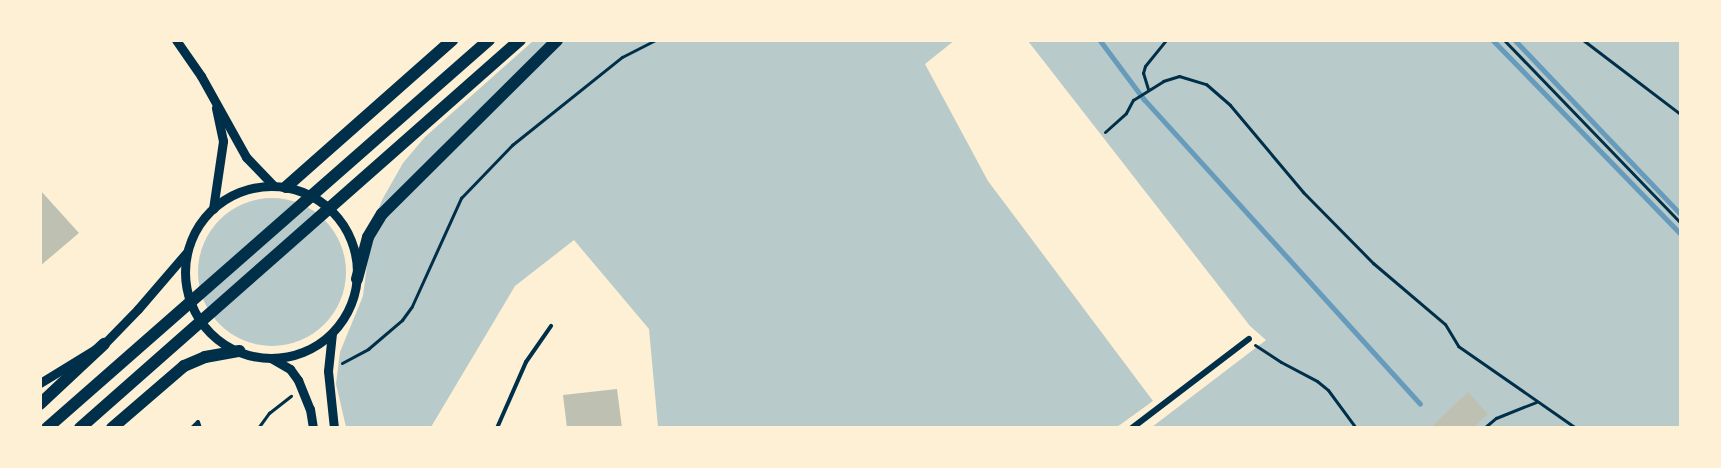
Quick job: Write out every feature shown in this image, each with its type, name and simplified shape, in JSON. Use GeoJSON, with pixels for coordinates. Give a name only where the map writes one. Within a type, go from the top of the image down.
{"type":"FeatureCollection","features":[{"type":"Feature","properties":{"kind":"highway"},"geometry":{"type":"LineString","coordinates":[[280,186],[453,40]]}},
{"type":"Feature","properties":{"kind":"highway"},"geometry":{"type":"LineString","coordinates":[[46,428],[489,40]]}},
{"type":"Feature","properties":{"kind":"highway"},"geometry":{"type":"LineString","coordinates":[[80,428],[520,40]]}},
{"type":"Feature","properties":{"kind":"highway"},"geometry":{"type":"LineString","coordinates":[[357,279],[368,237],[382,214],[557,40]]}},
{"type":"Feature","properties":{"kind":"highway"},"geometry":{"type":"LineString","coordinates":[[40,404],[104,344]]}},
{"type":"Feature","properties":{"kind":"highway"},"geometry":{"type":"LineString","coordinates":[[111,428],[184,366],[205,357],[239,351]]}},
{"type":"Feature","properties":{"kind":"street"},"geometry":{"type":"LineString","coordinates":[[176,40],[213,97],[246,157],[280,186],[317,199],[342,222],[354,246],[357,279],[351,305],[332,333],[304,351],[271,357],[239,351],[212,333],[193,307],[186,282],[189,250],[198,228],[213,209],[244,190],[280,186]]}},
{"type":"Feature","properties":{"kind":"street"},"geometry":{"type":"LineString","coordinates":[[213,97],[223,141],[213,209]]}},
{"type":"Feature","properties":{"kind":"street"},"geometry":{"type":"LineString","coordinates":[[40,383],[104,344],[189,250]]}},
{"type":"Feature","properties":{"kind":"street"},"geometry":{"type":"LineString","coordinates":[[332,333],[328,371],[334,428]]}},
{"type":"Feature","properties":{"kind":"street"},"geometry":{"type":"LineString","coordinates":[[1132,428],[1248,339]]}},
{"type":"Feature","properties":{"kind":"street"},"geometry":{"type":"LineString","coordinates":[[271,357],[290,369],[302,387],[313,428]]}},
{"type":"Feature","properties":{"kind":"lane"},"geometry":{"type":"LineString","coordinates":[[497,428],[526,362],[551,326]]}},
{"type":"Feature","properties":{"kind":"lane"},"geometry":{"type":"LineString","coordinates":[[192,428],[198,423],[200,428]]}},
{"type":"Feature","properties":{"kind":"path"},"geometry":{"type":"LineString","coordinates":[[328,371],[369,348],[402,320],[412,306],[461,198],[512,145],[622,57],[656,40]]}},
{"type":"Feature","properties":{"kind":"path"},"geometry":{"type":"LineString","coordinates":[[1147,90],[1143,73],[1145,66],[1166,40]]}},
{"type":"Feature","properties":{"kind":"path"},"geometry":{"type":"LineString","coordinates":[[1504,40],[1680,222]]}},
{"type":"Feature","properties":{"kind":"path"},"geometry":{"type":"LineString","coordinates":[[1583,40],[1680,114]]}},
{"type":"Feature","properties":{"kind":"path"},"geometry":{"type":"LineString","coordinates":[[1105,132],[1121,119],[1135,98],[1147,90],[1179,76],[1206,84],[1219,94],[1302,192],[1373,263],[1445,324],[1458,345],[1576,428]]}},
{"type":"Feature","properties":{"kind":"path"},"geometry":{"type":"LineString","coordinates":[[1248,339],[1263,352],[1317,381],[1328,390],[1356,428]]}},
{"type":"Feature","properties":{"kind":"path"},"geometry":{"type":"LineString","coordinates":[[258,428],[269,413],[302,387]]}},
{"type":"Feature","properties":{"kind":"path"},"geometry":{"type":"LineString","coordinates":[[1484,428],[1496,418],[1536,402]]}},
{"type":"Feature","properties":{"kind":"shaded area"},"geometry":{"type":"Polygon","coordinates":[[[955,40],[925,64],[988,181],[1153,401],[1117,427],[658,427],[649,329],[574,240],[515,286],[431,427],[346,427],[336,384],[340,352],[363,296],[372,226],[382,200],[403,163],[425,137],[533,41],[955,40]]]}},
{"type":"Feature","properties":{"kind":"shaded area"},"geometry":{"type":"Polygon","coordinates":[[[1028,41],[1680,41],[1680,427],[1152,427],[1266,340],[1250,326],[1028,41]]]}},
{"type":"Feature","properties":{"kind":"shaded area"},"geometry":{"type":"Polygon","coordinates":[[[272,198],[300,204],[324,220],[340,244],[346,272],[340,300],[324,324],[300,340],[272,346],[244,340],[220,324],[204,300],[198,272],[204,244],[220,220],[244,204],[272,198]]]}},
{"type":"Feature","properties":{"kind":"building"},"geometry":{"type":"Polygon","coordinates":[[[40,190],[79,233],[40,266],[40,190]]]}},
{"type":"Feature","properties":{"kind":"building"},"geometry":{"type":"Polygon","coordinates":[[[617,389],[622,428],[567,428],[563,395],[617,389]]]}},
{"type":"Feature","properties":{"kind":"building"},"geometry":{"type":"Polygon","coordinates":[[[1468,392],[1488,414],[1473,428],[1430,428],[1468,392]]]}},
{"type":"Feature","properties":{"kind":"waterway"},"geometry":{"type":"LineString","coordinates":[[1100,40],[1144,99],[1420,403]]}},
{"type":"Feature","properties":{"kind":"waterway"},"geometry":{"type":"LineString","coordinates":[[1493,40],[1680,233]]}},
{"type":"Feature","properties":{"kind":"waterway"},"geometry":{"type":"LineString","coordinates":[[1515,40],[1680,213]]}}]}
